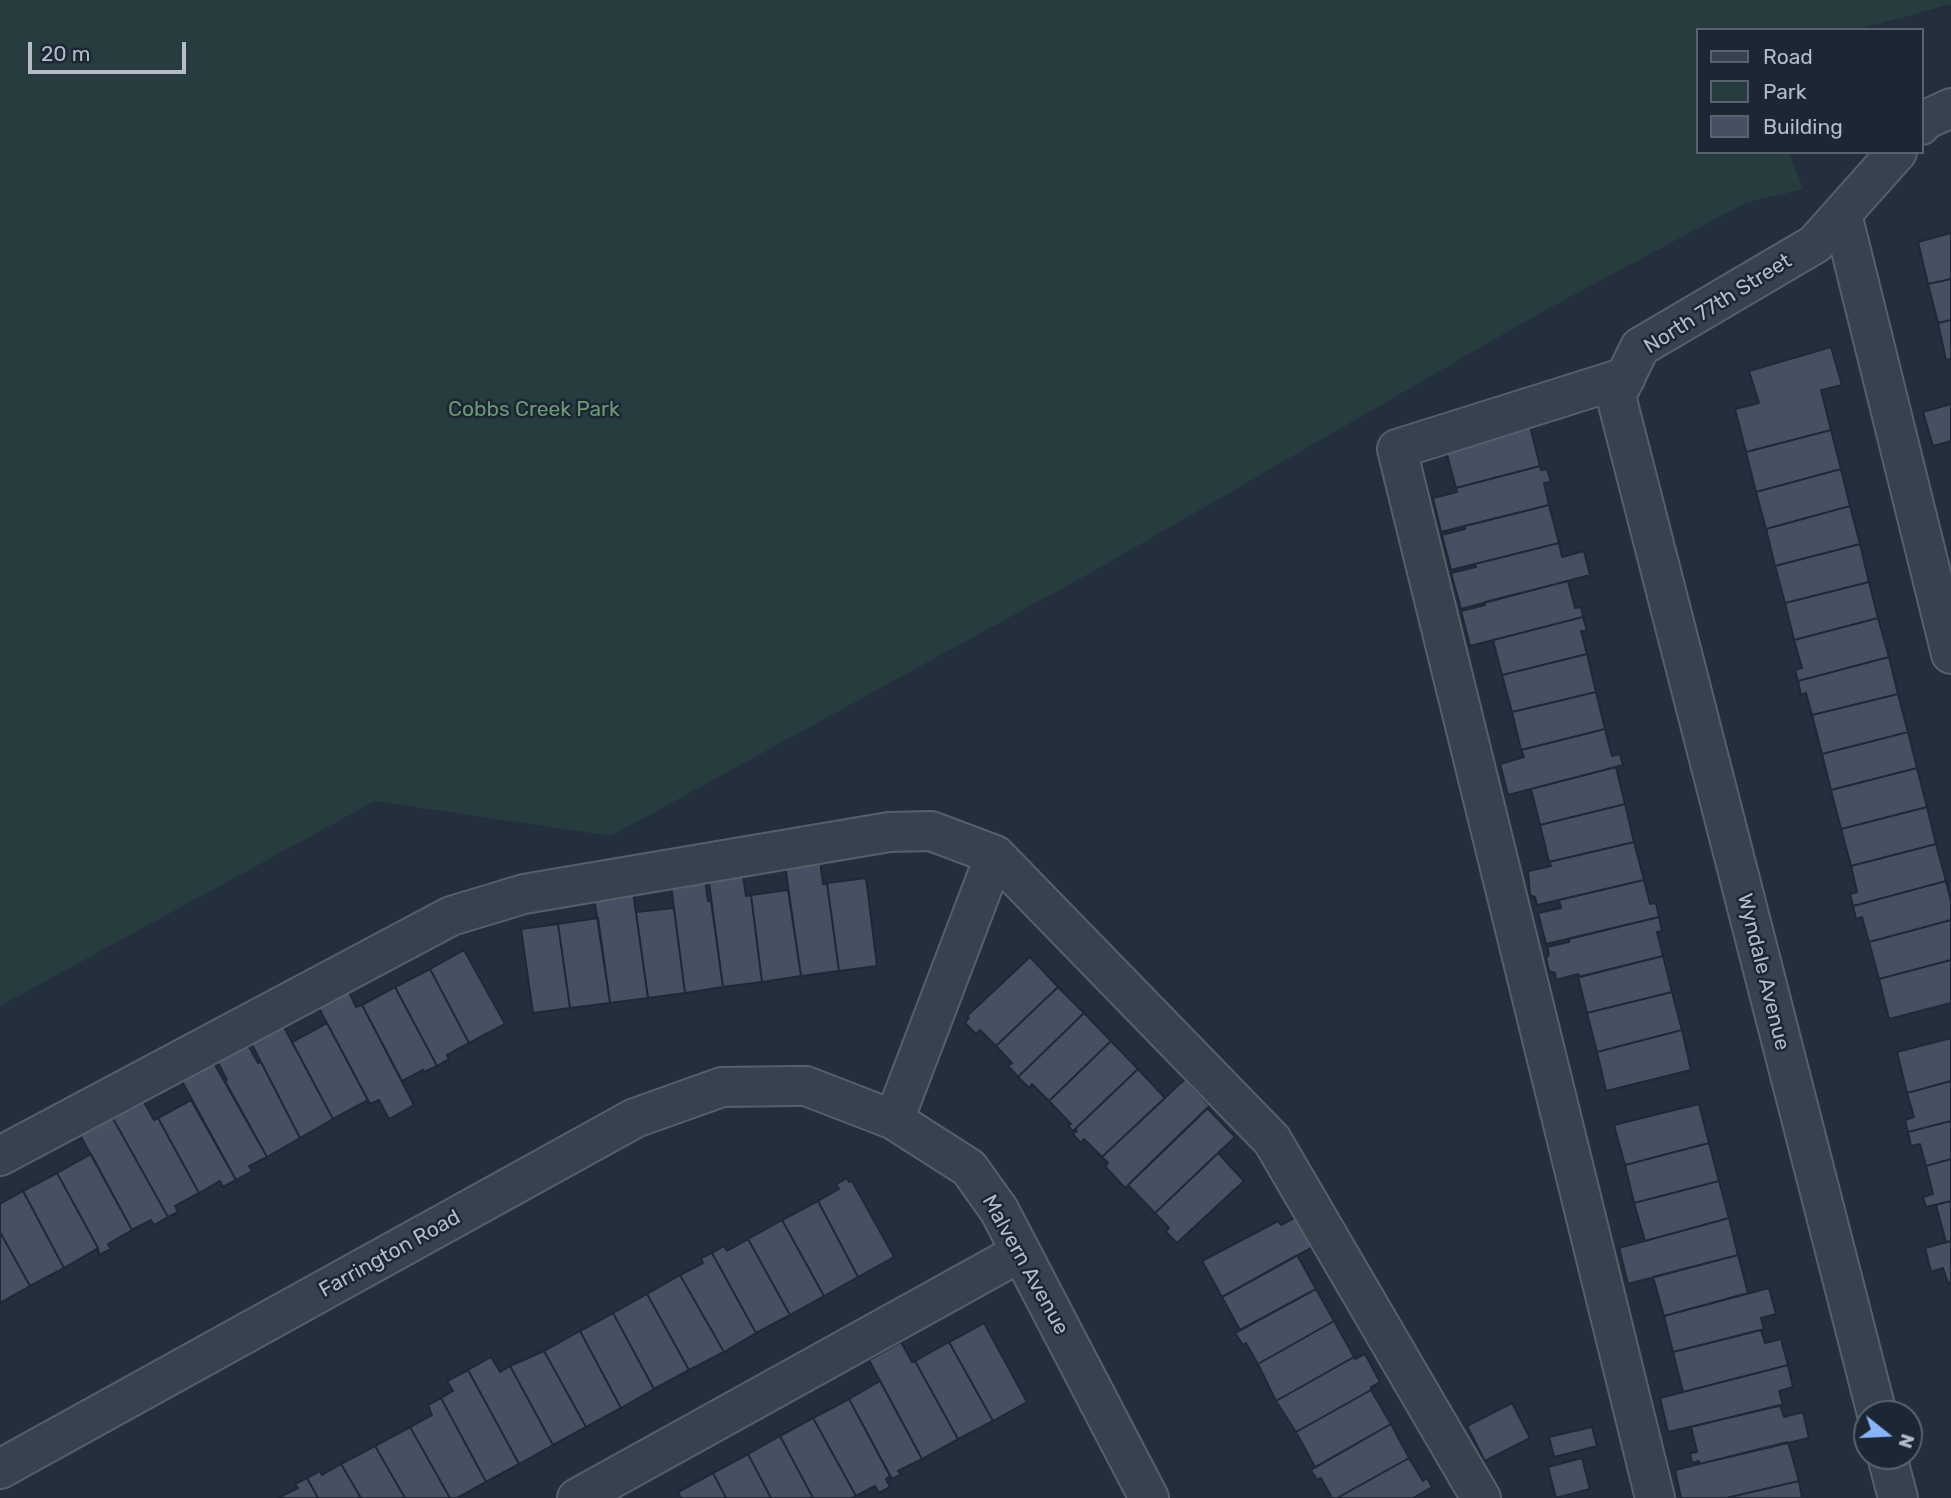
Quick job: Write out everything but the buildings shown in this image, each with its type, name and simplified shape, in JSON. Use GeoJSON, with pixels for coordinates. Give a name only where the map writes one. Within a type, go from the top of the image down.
{"type":"FeatureCollection","features":[{"type":"Feature","properties":{"kind":"street"},"geometry":{"type":"LineString","coordinates":[[1923,123],[1951,108]]}},
{"type":"Feature","properties":{"kind":"street","name":"North 77th Street"},"geometry":{"type":"LineString","coordinates":[[1649,529],[1616,396],[1640,347],[1815,244],[1895,154]]}},
{"type":"Feature","properties":{"kind":"street"},"geometry":{"type":"LineString","coordinates":[[1842,214],[1951,654]]}},
{"type":"Feature","properties":{"kind":"street"},"geometry":{"type":"LineString","coordinates":[[1626,377],[1396,449],[1655,1498]]}},
{"type":"Feature","properties":{"kind":"street","name":"Wyndale Avenue"},"geometry":{"type":"LineString","coordinates":[[1649,529],[1873,1400]]}},
{"type":"Feature","properties":{"kind":"street"},"geometry":{"type":"LineString","coordinates":[[0,1156],[452,916],[524,894],[889,832],[931,831],[995,855],[1272,1140],[1481,1498]]}},
{"type":"Feature","properties":{"kind":"street"},"geometry":{"type":"LineString","coordinates":[[894,1120],[995,855]]}},
{"type":"Feature","properties":{"kind":"street","name":"Malvern Avenue"},"geometry":{"type":"LineString","coordinates":[[795,1086],[806,1086],[894,1120],[969,1168],[999,1210],[1149,1498]]}},
{"type":"Feature","properties":{"kind":"street","name":"Farrington Road"},"geometry":{"type":"LineString","coordinates":[[0,1469],[635,1118],[722,1087],[795,1086]]}},
{"type":"Feature","properties":{"kind":"street"},"geometry":{"type":"LineString","coordinates":[[577,1498],[1021,1252]]}},
{"type":"Feature","properties":{"kind":"street"},"geometry":{"type":"LineString","coordinates":[[1891,1470],[1898,1498]]}},
{"type":"Feature","properties":{"kind":"green space","name":"Cobbs Creek Park"},"geometry":{"type":"Polygon","coordinates":[[[0,0],[1951,0],[1951,4],[1863,28],[1696,28],[1696,154],[1790,154],[1803,189],[1745,203],[1540,313],[1101,567],[611,836],[375,801],[0,1006],[0,0]]]}}]}
